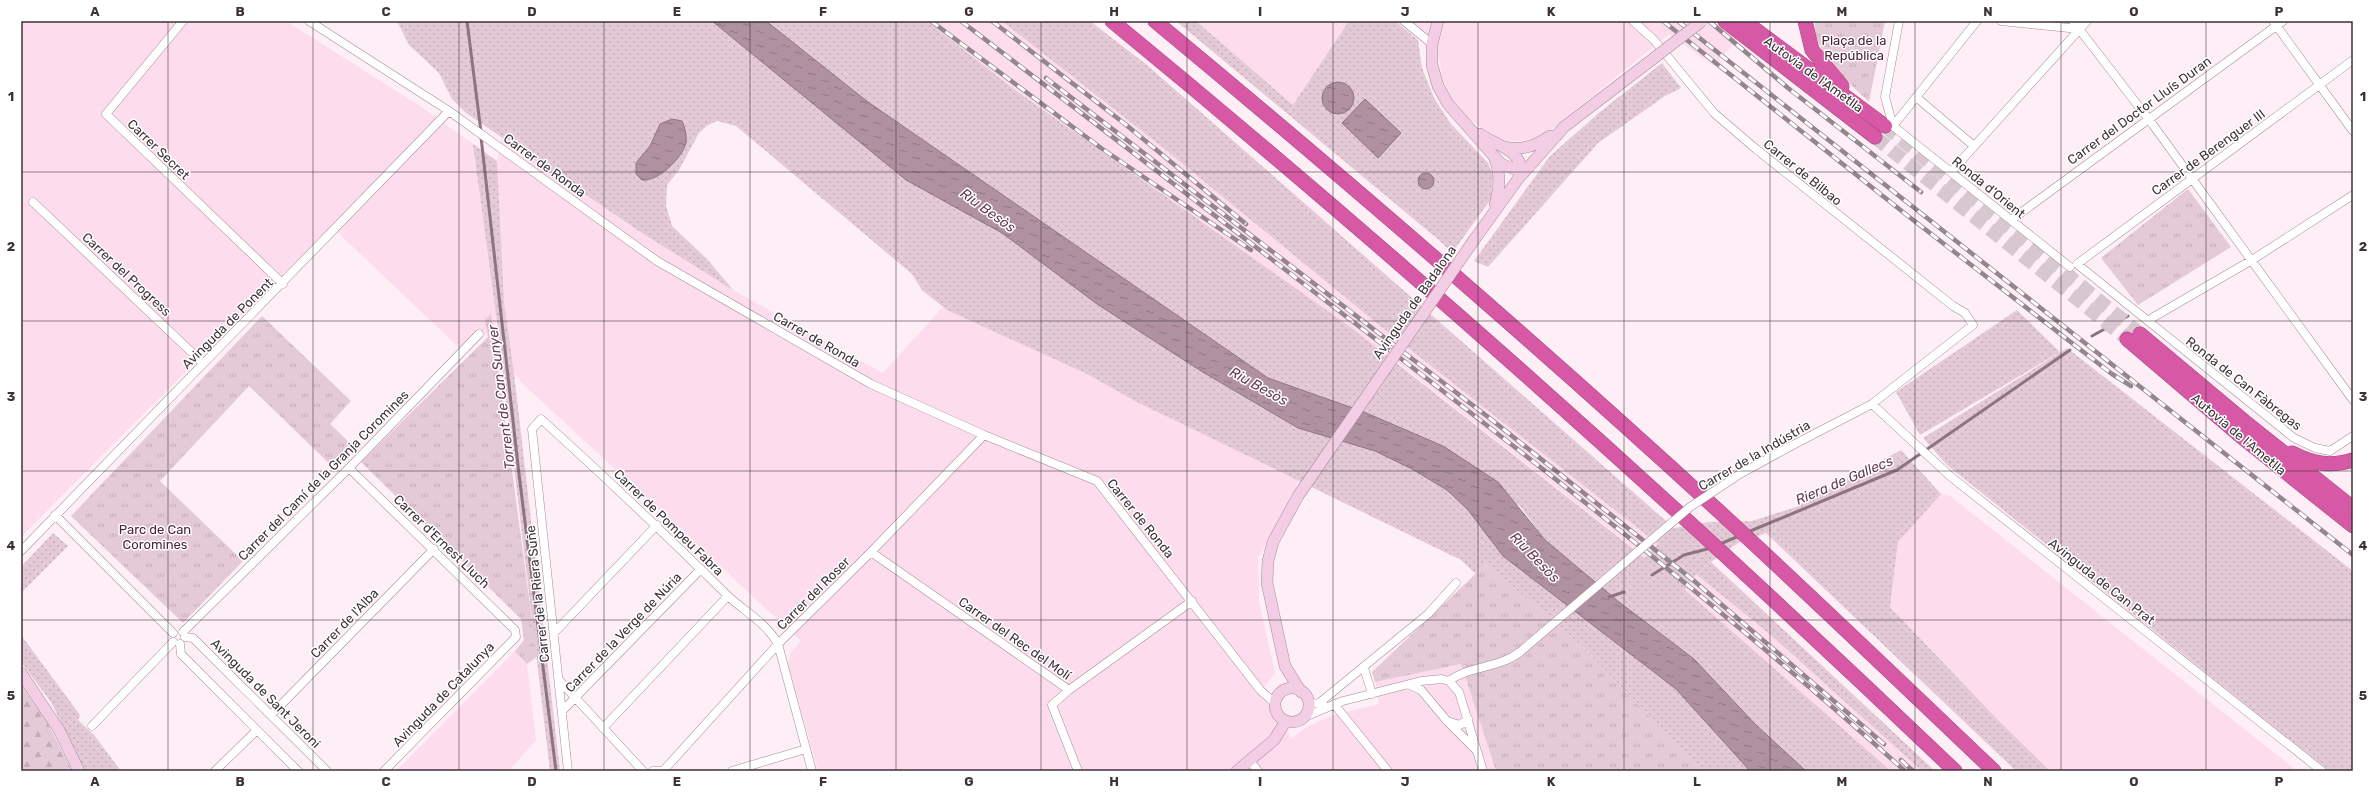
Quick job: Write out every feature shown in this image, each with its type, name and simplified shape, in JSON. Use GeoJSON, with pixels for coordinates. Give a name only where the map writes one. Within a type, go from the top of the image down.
{"type":"FeatureCollection","features":[{"type":"Feature","properties":{"kind":"highway"},"geometry":{"type":"LineString","coordinates":[[1112,21],[1422,283],[1701,531],[1955,771]]}},
{"type":"Feature","properties":{"kind":"highway"},"geometry":{"type":"LineString","coordinates":[[1155,21],[1386,216],[1721,513],[1994,771]]}},
{"type":"Feature","properties":{"kind":"highway"},"geometry":{"type":"LineString","coordinates":[[1725,21],[1741,27]]}},
{"type":"Feature","properties":{"kind":"highway"},"geometry":{"type":"LineString","coordinates":[[1805,21],[1808,39],[1816,57],[1862,109]]}},
{"type":"Feature","properties":{"kind":"highway","name":"Autovia de l'Ametlla"},"geometry":{"type":"LineString","coordinates":[[1741,27],[1889,126]]}},
{"type":"Feature","properties":{"kind":"highway","name":"Autovia de l'Ametlla"},"geometry":{"type":"LineString","coordinates":[[1741,27],[1875,137]]}},
{"type":"Feature","properties":{"kind":"highway","name":"Autovia de l'Ametlla"},"geometry":{"type":"LineString","coordinates":[[2146,325],[2244,421],[2353,508]]}},
{"type":"Feature","properties":{"kind":"highway","name":"Autovia de l'Ametlla"},"geometry":{"type":"LineString","coordinates":[[2127,339],[2243,438],[2353,526]]}},
{"type":"Feature","properties":{"kind":"highway"},"geometry":{"type":"LineString","coordinates":[[2244,421],[2289,451],[2311,462],[2333,465],[2353,460]]}},
{"type":"Feature","properties":{"kind":"street","name":"Carrer Secret"},"geometry":{"type":"LineString","coordinates":[[183,21],[106,114],[283,284]]}},
{"type":"Feature","properties":{"kind":"street","name":"Carrer de Ronda"},"geometry":{"type":"LineString","coordinates":[[309,21],[449,111],[657,261],[871,384],[984,435],[1097,481],[1261,691],[1275,703]]}},
{"type":"Feature","properties":{"kind":"street"},"geometry":{"type":"LineString","coordinates":[[1404,21],[1432,44]]}},
{"type":"Feature","properties":{"kind":"street"},"geometry":{"type":"LineString","coordinates":[[1438,21],[1432,44],[1432,65],[1443,96],[1457,117],[1493,157],[1506,167],[1523,171]]}},
{"type":"Feature","properties":{"kind":"street","name":"Carrer de Bilbao"},"geometry":{"type":"LineString","coordinates":[[1634,21],[1654,40],[1714,113],[1756,149],[1953,306],[1965,313],[1973,325]]}},
{"type":"Feature","properties":{"kind":"street","name":"Avinguda de Badalona"},"geometry":{"type":"LineString","coordinates":[[1282,691],[1285,666],[1269,597],[1267,571],[1270,551],[1278,530],[1298,496],[1493,211],[1523,171],[1564,127],[1702,21]]}},
{"type":"Feature","properties":{"kind":"street"},"geometry":{"type":"LineString","coordinates":[[1889,126],[1886,97],[1899,21]]}},
{"type":"Feature","properties":{"kind":"street"},"geometry":{"type":"LineString","coordinates":[[1889,126],[1916,97],[1977,21]]}},
{"type":"Feature","properties":{"kind":"street"},"geometry":{"type":"LineString","coordinates":[[2001,21],[2079,29]]}},
{"type":"Feature","properties":{"kind":"street"},"geometry":{"type":"LineString","coordinates":[[2073,21],[2192,178],[2353,400]]}},
{"type":"Feature","properties":{"kind":"street"},"geometry":{"type":"LineString","coordinates":[[1950,172],[2079,29],[2088,21]]}},
{"type":"Feature","properties":{"kind":"street"},"geometry":{"type":"LineString","coordinates":[[2277,23],[2319,85],[2353,131]]}},
{"type":"Feature","properties":{"kind":"street","name":"Carrer del Doctor Lluís Duran"},"geometry":{"type":"LineString","coordinates":[[2011,220],[2277,23]]}},
{"type":"Feature","properties":{"kind":"street","name":"Carrer de Berenguer III"},"geometry":{"type":"LineString","coordinates":[[2074,266],[2353,60]]}},
{"type":"Feature","properties":{"kind":"street"},"geometry":{"type":"LineString","coordinates":[[1916,97],[1974,146]]}},
{"type":"Feature","properties":{"kind":"street","name":"Avinguda de Ponent"},"geometry":{"type":"LineString","coordinates":[[21,551],[54,515],[203,363],[283,284],[449,111]]}},
{"type":"Feature","properties":{"kind":"street"},"geometry":{"type":"LineString","coordinates":[[1457,117],[1482,136],[1516,155],[1523,171]]}},
{"type":"Feature","properties":{"kind":"street","name":"Ronda d'Orient"},"geometry":{"type":"LineString","coordinates":[[1889,126],[1941,164],[2011,220],[2074,266],[2146,325]]}},
{"type":"Feature","properties":{"kind":"street"},"geometry":{"type":"LineString","coordinates":[[1502,146],[1517,148],[1537,145],[1564,127]]}},
{"type":"Feature","properties":{"kind":"street"},"geometry":{"type":"LineString","coordinates":[[1493,157],[1499,173],[1500,183],[1493,211]]}},
{"type":"Feature","properties":{"kind":"street"},"geometry":{"type":"LineString","coordinates":[[2146,325],[2252,260],[2353,195]]}},
{"type":"Feature","properties":{"kind":"street","name":"Carrer del Progress"},"geometry":{"type":"LineString","coordinates":[[33,202],[203,363]]}},
{"type":"Feature","properties":{"kind":"street","name":"Carrer de la Indústria"},"geometry":{"type":"LineString","coordinates":[[1449,681],[1461,674],[1505,662],[1520,652],[1690,507],[1733,478],[1872,404],[1973,325]]}},
{"type":"Feature","properties":{"kind":"street","name":"Ronda de Can Fàbregas"},"geometry":{"type":"LineString","coordinates":[[2146,325],[2294,438],[2315,448],[2330,450],[2353,436]]}},
{"type":"Feature","properties":{"kind":"street","name":"Carrer del Camí de la Granja Coromines"},"geometry":{"type":"LineString","coordinates":[[184,634],[349,468],[479,334]]}},
{"type":"Feature","properties":{"kind":"street","name":"Avinguda de Can Prat"},"geometry":{"type":"LineString","coordinates":[[1872,404],[1950,476],[2322,771]]}},
{"type":"Feature","properties":{"kind":"street","name":"Carrer de Pompeu Fabra"},"geometry":{"type":"LineString","coordinates":[[541,418],[657,525],[728,596],[771,631],[778,644],[812,771]]}},
{"type":"Feature","properties":{"kind":"street","name":"Carrer de la Riera Suñe"},"geometry":{"type":"LineString","coordinates":[[541,418],[532,429],[568,771]]}},
{"type":"Feature","properties":{"kind":"street","name":"Carrer del Roser"},"geometry":{"type":"LineString","coordinates":[[663,771],[778,644],[871,552],[984,435]]}},
{"type":"Feature","properties":{"kind":"street","name":"Carrer d'Ernest Lluch"},"geometry":{"type":"LineString","coordinates":[[349,468],[434,548],[515,630],[516,633]]}},
{"type":"Feature","properties":{"kind":"street"},"geometry":{"type":"LineString","coordinates":[[54,515],[173,632],[172,637],[177,643],[181,654],[298,771]]}},
{"type":"Feature","properties":{"kind":"street"},"geometry":{"type":"LineString","coordinates":[[554,633],[657,525]]}},
{"type":"Feature","properties":{"kind":"street","name":"Carrer de l'Alba"},"geometry":{"type":"LineString","coordinates":[[271,715],[434,548]]}},
{"type":"Feature","properties":{"kind":"street","name":"Carrer del Rec del Molí"},"geometry":{"type":"LineString","coordinates":[[871,552],[1069,690],[1052,705],[1076,771]]}},
{"type":"Feature","properties":{"kind":"street","name":"Carrer de la Verge de Núria"},"geometry":{"type":"LineString","coordinates":[[562,711],[701,569]]}},
{"type":"Feature","properties":{"kind":"street"},"geometry":{"type":"LineString","coordinates":[[1304,717],[1313,703],[1364,668],[1428,614],[1456,583]]}},
{"type":"Feature","properties":{"kind":"street"},"geometry":{"type":"LineString","coordinates":[[603,728],[728,596]]}},
{"type":"Feature","properties":{"kind":"street"},"geometry":{"type":"LineString","coordinates":[[1069,690],[1192,601]]}},
{"type":"Feature","properties":{"kind":"street"},"geometry":{"type":"LineString","coordinates":[[92,726],[177,643],[185,641],[184,634],[178,630],[173,632]]}},
{"type":"Feature","properties":{"kind":"street","name":"Avinguda de Catalunya"},"geometry":{"type":"LineString","coordinates":[[384,771],[516,637],[516,633]]}},
{"type":"Feature","properties":{"kind":"street","name":"Avinguda de Sant Jeroni"},"geometry":{"type":"LineString","coordinates":[[184,634],[193,638],[327,771]]}},
{"type":"Feature","properties":{"kind":"street","name":"Avinguda de Badalona"},"geometry":{"type":"LineString","coordinates":[[1285,666],[1302,692]]}},
{"type":"Feature","properties":{"kind":"street"},"geometry":{"type":"LineString","coordinates":[[1364,668],[1372,694]]}},
{"type":"Feature","properties":{"kind":"street"},"geometry":{"type":"LineString","coordinates":[[21,673],[59,730],[79,771]]}},
{"type":"Feature","properties":{"kind":"street"},"geometry":{"type":"LineString","coordinates":[[1388,771],[1334,704],[1313,703],[1302,692],[1296,689],[1282,691],[1275,703],[1277,715],[1286,721],[1294,722],[1334,704],[1433,678],[1449,681],[1459,692],[1483,771]]}},
{"type":"Feature","properties":{"kind":"street"},"geometry":{"type":"LineString","coordinates":[[559,680],[643,771]]}},
{"type":"Feature","properties":{"kind":"street"},"geometry":{"type":"LineString","coordinates":[[1410,685],[1421,690],[1447,721],[1477,751]]}},
{"type":"Feature","properties":{"kind":"street"},"geometry":{"type":"LineString","coordinates":[[1447,721],[1460,725],[1468,719]]}},
{"type":"Feature","properties":{"kind":"street"},"geometry":{"type":"LineString","coordinates":[[1237,771],[1274,740],[1286,721]]}},
{"type":"Feature","properties":{"kind":"street"},"geometry":{"type":"LineString","coordinates":[[215,771],[257,730]]}},
{"type":"Feature","properties":{"kind":"street"},"geometry":{"type":"LineString","coordinates":[[732,771],[806,749]]}},
{"type":"Feature","properties":{"kind":"street"},"geometry":{"type":"LineString","coordinates":[[1250,761],[1258,771]]}},
{"type":"Feature","properties":{"kind":"street"},"geometry":{"type":"LineString","coordinates":[[653,771],[660,771]]}},
{"type":"Feature","properties":{"kind":"shaded area"},"geometry":{"type":"Polygon","coordinates":[[[21,21],[286,21],[420,106],[473,144],[497,322],[466,354],[331,226],[21,537],[21,21]]]}},
{"type":"Feature","properties":{"kind":"shaded area"},"geometry":{"type":"Polygon","coordinates":[[[927,21],[1002,21],[1162,147],[1379,325],[1658,544],[1646,558],[1407,370],[1015,90],[927,21]]]}},
{"type":"Feature","properties":{"kind":"shaded area"},"geometry":{"type":"Polygon","coordinates":[[[1196,21],[1349,21],[1293,105],[1196,21]]]}},
{"type":"Feature","properties":{"kind":"shaded area"},"geometry":{"type":"Polygon","coordinates":[[[1395,21],[1713,21],[1737,40],[1714,66],[1669,34],[1547,133],[1526,140],[1514,141],[1504,140],[1490,134],[1468,118],[1452,99],[1443,80],[1438,54],[1395,21]]]}},
{"type":"Feature","properties":{"kind":"shaded area"},"geometry":{"type":"Polygon","coordinates":[[[502,138],[642,233],[733,290],[883,373],[943,307],[1087,374],[1135,401],[1299,481],[1258,558],[1259,602],[1275,673],[1265,686],[1291,739],[1306,727],[1333,715],[1379,704],[1375,682],[1461,664],[1496,771],[818,771],[788,664],[791,652],[801,641],[522,383],[514,373],[504,302],[497,161],[502,138]]]}},
{"type":"Feature","properties":{"kind":"shaded area"},"geometry":{"type":"Polygon","coordinates":[[[1941,494],[1950,496],[2297,771],[2050,771],[1999,721],[1890,607],[1898,542],[1941,494]]]}},
{"type":"Feature","properties":{"kind":"shaded area"},"geometry":{"type":"Polygon","coordinates":[[[1696,574],[1773,637],[1922,771],[1891,771],[1685,590],[1696,574]]]}},
{"type":"Feature","properties":{"kind":"shaded area"},"geometry":{"type":"Polygon","coordinates":[[[515,651],[527,664],[536,740],[509,771],[396,771],[515,651]]]}},
{"type":"Feature","properties":{"kind":"green space"},"geometry":{"type":"Polygon","coordinates":[[[397,21],[712,21],[906,180],[1002,233],[1097,304],[1201,371],[1298,428],[1375,451],[1412,469],[1447,490],[1468,510],[1503,556],[1676,689],[1750,771],[1702,771],[1583,647],[1486,564],[1476,574],[1461,560],[1135,401],[1087,374],[947,310],[922,290],[912,274],[736,126],[717,121],[708,125],[699,133],[679,170],[667,185],[666,206],[672,226],[708,260],[733,290],[642,233],[466,113],[452,99],[439,73],[409,45],[397,21]],[[684,125],[657,131],[650,146],[636,163],[664,172],[684,149],[686,140],[684,125]]]}},
{"type":"Feature","properties":{"kind":"green space"},"geometry":{"type":"Polygon","coordinates":[[[766,21],[927,21],[1015,90],[1349,326],[1645,558],[1658,544],[1379,325],[1162,147],[1002,21],[1090,21],[1147,65],[1674,528],[1709,522],[1752,521],[1796,507],[1901,450],[1941,494],[1898,542],[1890,607],[1999,721],[2050,771],[2016,771],[1766,533],[1738,543],[1711,562],[1935,771],[1922,771],[1773,637],[1696,574],[1685,590],[1891,771],[1806,771],[1755,724],[1694,659],[1619,602],[1545,540],[1520,506],[1364,412],[1268,378],[868,102],[766,21]]]}},
{"type":"Feature","properties":{"kind":"green space"},"geometry":{"type":"Polygon","coordinates":[[[1176,21],[1196,21],[1293,105],[1349,21],[1395,21],[1418,40],[1422,68],[1434,98],[1451,124],[1488,163],[1493,176],[1491,199],[1452,253],[1440,241],[1176,21]]]}},
{"type":"Feature","properties":{"kind":"green space","name":"Plaça de la República"},"geometry":{"type":"Polygon","coordinates":[[[1815,21],[1885,21],[1869,102],[1842,76],[1825,55],[1819,44],[1815,21]]]}},
{"type":"Feature","properties":{"kind":"green space"},"geometry":{"type":"Polygon","coordinates":[[[1662,63],[1681,88],[1665,96],[1598,143],[1488,267],[1474,261],[1550,156],[1600,112],[1662,63]]]}},
{"type":"Feature","properties":{"kind":"green space"},"geometry":{"type":"Polygon","coordinates":[[[473,144],[497,161],[504,302],[514,373],[560,771],[550,771],[497,322],[473,144]]]}},
{"type":"Feature","properties":{"kind":"green space"},"geometry":{"type":"Polygon","coordinates":[[[2188,189],[2231,247],[2138,305],[2101,258],[2188,189]]]}},
{"type":"Feature","properties":{"kind":"green space"},"geometry":{"type":"Polygon","coordinates":[[[2017,310],[2060,352],[1920,435],[1896,392],[2017,310]]]}},
{"type":"Feature","properties":{"kind":"green space"},"geometry":{"type":"Polygon","coordinates":[[[491,314],[537,657],[527,664],[515,651],[524,640],[521,619],[361,462],[488,337],[485,320],[491,314]]]}},
{"type":"Feature","properties":{"kind":"green space","name":"Parc de Can Coromines"},"geometry":{"type":"Polygon","coordinates":[[[262,316],[351,401],[330,424],[355,448],[335,469],[249,386],[160,481],[243,561],[183,623],[71,516],[262,316]]]}},
{"type":"Feature","properties":{"kind":"green space"},"geometry":{"type":"Polygon","coordinates":[[[2067,348],[2353,571],[2353,771],[2329,771],[1947,465],[1923,438],[2067,348]]]}},
{"type":"Feature","properties":{"kind":"green space"},"geometry":{"type":"Polygon","coordinates":[[[53,533],[68,546],[21,593],[21,567],[53,533]]]}},
{"type":"Feature","properties":{"kind":"green space"},"geometry":{"type":"Polygon","coordinates":[[[1486,564],[1583,647],[1702,771],[1496,771],[1461,664],[1375,682],[1372,672],[1486,564]]]}},
{"type":"Feature","properties":{"kind":"green space"},"geometry":{"type":"Polygon","coordinates":[[[21,635],[80,715],[78,720],[94,735],[121,771],[85,771],[51,702],[21,662],[21,635]]]}},
{"type":"Feature","properties":{"kind":"green space"},"geometry":{"type":"Polygon","coordinates":[[[21,685],[47,722],[72,771],[21,771],[21,685]]]}},
{"type":"Feature","properties":{"kind":"water","name":"Riu Besòs"},"geometry":{"type":"Polygon","coordinates":[[[712,21],[766,21],[868,102],[1268,378],[1364,412],[1443,446],[1498,482],[1545,540],[1619,602],[1694,659],[1755,724],[1806,771],[1750,771],[1676,689],[1503,556],[1468,510],[1447,490],[1412,469],[1375,451],[1298,428],[1201,371],[1097,304],[1002,233],[906,180],[712,21]]]}},
{"type":"Feature","properties":{"kind":"water"},"geometry":{"type":"Polygon","coordinates":[[[1338,82],[1349,87],[1354,98],[1349,109],[1338,114],[1327,109],[1322,98],[1327,87],[1338,82]]]}},
{"type":"Feature","properties":{"kind":"water"},"geometry":{"type":"Polygon","coordinates":[[[1365,99],[1401,133],[1378,158],[1342,123],[1365,99]]]}},
{"type":"Feature","properties":{"kind":"water"},"geometry":{"type":"Polygon","coordinates":[[[672,119],[682,121],[683,123],[686,132],[686,143],[684,149],[675,162],[662,173],[648,180],[642,180],[636,174],[636,163],[650,146],[660,124],[672,119]]]}},
{"type":"Feature","properties":{"kind":"water"},"geometry":{"type":"Polygon","coordinates":[[[1426,173],[1432,175],[1434,181],[1432,187],[1426,189],[1420,187],[1418,181],[1420,175],[1426,173]]]}},
{"type":"Feature","properties":{"kind":"waterway","name":"Torrent de Can Sunyer"},"geometry":{"type":"LineString","coordinates":[[467,21],[481,132]]}},
{"type":"Feature","properties":{"kind":"waterway","name":"Torrent de Can Sunyer"},"geometry":{"type":"LineString","coordinates":[[481,137],[519,474],[556,771]]}},
{"type":"Feature","properties":{"kind":"waterway","name":"Riera de Gallecs"},"geometry":{"type":"LineString","coordinates":[[2092,336],[2128,316]]}},
{"type":"Feature","properties":{"kind":"waterway","name":"Riera de Gallecs"},"geometry":{"type":"LineString","coordinates":[[1748,532],[1897,470],[2070,350]]}},
{"type":"Feature","properties":{"kind":"waterway","name":"Riera de Gallecs"},"geometry":{"type":"LineString","coordinates":[[1720,544],[1739,536]]}},
{"type":"Feature","properties":{"kind":"waterway","name":"Riera de Gallecs"},"geometry":{"type":"LineString","coordinates":[[1652,575],[1684,555],[1711,548]]}},
{"type":"Feature","properties":{"kind":"waterway","name":"Riera de Gallecs"},"geometry":{"type":"LineString","coordinates":[[1609,597],[1624,592]]}},
{"type":"Feature","properties":{"kind":"tunnel"},"geometry":{"type":"LineString","coordinates":[[1885,126],[2140,334]]}},
{"type":"Feature","properties":{"kind":"tunnel"},"geometry":{"type":"LineString","coordinates":[[1875,137],[2127,339]]}},
{"type":"Feature","properties":{"kind":"railway"},"geometry":{"type":"LineString","coordinates":[[931,21],[1101,148],[1251,250]]}},
{"type":"Feature","properties":{"kind":"railway"},"geometry":{"type":"LineString","coordinates":[[961,21],[1400,358],[1547,473],[1693,589],[1835,709],[1905,771]]}},
{"type":"Feature","properties":{"kind":"railway"},"geometry":{"type":"LineString","coordinates":[[992,21],[1125,124],[1246,224]]}},
{"type":"Feature","properties":{"kind":"railway"},"geometry":{"type":"LineString","coordinates":[[1663,21],[1908,216],[2112,374],[2131,386]]}},
{"type":"Feature","properties":{"kind":"railway"},"geometry":{"type":"LineString","coordinates":[[1678,21],[2353,555]]}},
{"type":"Feature","properties":{"kind":"railway"},"geometry":{"type":"LineString","coordinates":[[1709,21],[1788,88],[1921,192]]}},
{"type":"Feature","properties":{"kind":"railway"},"geometry":{"type":"LineString","coordinates":[[1046,78],[1492,420],[1693,580],[1884,744]]}},
{"type":"Feature","properties":{"kind":"railway"},"geometry":{"type":"LineString","coordinates":[[1901,760],[1913,771]]}}]}
